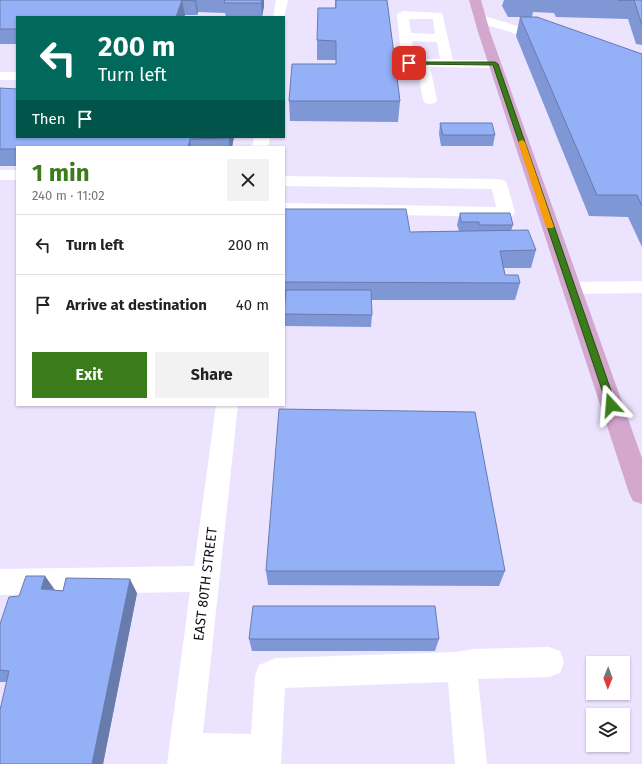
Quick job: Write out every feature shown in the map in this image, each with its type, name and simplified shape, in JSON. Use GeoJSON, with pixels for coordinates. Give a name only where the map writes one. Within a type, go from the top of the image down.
{"type":"FeatureCollection","features":[{"type":"Feature","properties":{"kind":"main road"},"geometry":{"type":"LineString","coordinates":[[475,0],[495,64],[642,493]]}},
{"type":"Feature","properties":{"kind":"street"},"geometry":{"type":"LineString","coordinates":[[279,16],[282,0]]}},
{"type":"Feature","properties":{"kind":"street"},"geometry":{"type":"LineString","coordinates":[[447,63],[438,16],[403,15],[409,63],[495,64]]}},
{"type":"Feature","properties":{"kind":"street"},"geometry":{"type":"LineString","coordinates":[[481,19],[523,30],[558,43]]}},
{"type":"Feature","properties":{"kind":"street"},"geometry":{"type":"LineString","coordinates":[[406,37],[442,38]]}},
{"type":"Feature","properties":{"kind":"street"},"geometry":{"type":"LineString","coordinates":[[423,63],[430,100]]}},
{"type":"Feature","properties":{"kind":"street"},"geometry":{"type":"LineString","coordinates":[[0,76],[16,76]]}},
{"type":"Feature","properties":{"kind":"street"},"geometry":{"type":"LineString","coordinates":[[0,175],[16,175]]}},
{"type":"Feature","properties":{"kind":"street"},"geometry":{"type":"LineString","coordinates":[[285,181],[499,184],[506,212],[285,208]]}},
{"type":"Feature","properties":{"kind":"street"},"geometry":{"type":"LineString","coordinates":[[571,288],[642,287]]}},
{"type":"Feature","properties":{"kind":"street","name":"EAST 80TH STREET"},"geometry":{"type":"LineString","coordinates":[[184,756],[227,406]]}},
{"type":"Feature","properties":{"kind":"street"},"geometry":{"type":"LineString","coordinates":[[0,582],[206,579]]}},
{"type":"Feature","properties":{"kind":"street"},"geometry":{"type":"LineString","coordinates":[[184,756],[265,758],[270,676],[276,673],[456,667],[474,664],[549,662]]}},
{"type":"Feature","properties":{"kind":"street"},"geometry":{"type":"LineString","coordinates":[[456,667],[462,673],[471,764]]}},
{"type":"Feature","properties":{"kind":"building"},"geometry":{"type":"Polygon","coordinates":[[[0,0],[182,0],[176,16],[16,16],[16,29],[0,29],[0,0]]]}},
{"type":"Feature","properties":{"kind":"building"},"geometry":{"type":"Polygon","coordinates":[[[225,0],[262,0],[261,3],[224,3],[225,0]]]}},
{"type":"Feature","properties":{"kind":"building"},"geometry":{"type":"Polygon","coordinates":[[[336,0],[387,0],[400,101],[289,101],[292,64],[336,64],[336,41],[317,40],[318,8],[336,8],[336,0]]]}},
{"type":"Feature","properties":{"kind":"building"},"geometry":{"type":"Polygon","coordinates":[[[634,0],[642,0],[642,25],[634,0]]]}},
{"type":"Feature","properties":{"kind":"building"},"geometry":{"type":"Polygon","coordinates":[[[520,17],[537,17],[642,54],[642,206],[637,195],[597,195],[520,17]]]}},
{"type":"Feature","properties":{"kind":"building"},"geometry":{"type":"Polygon","coordinates":[[[0,88],[16,89],[16,138],[228,138],[190,139],[188,146],[16,146],[16,149],[0,149],[0,88]]]}},
{"type":"Feature","properties":{"kind":"building"},"geometry":{"type":"Polygon","coordinates":[[[440,123],[492,123],[495,135],[443,135],[440,123]]]}},
{"type":"Feature","properties":{"kind":"building"},"geometry":{"type":"Polygon","coordinates":[[[285,209],[406,209],[410,232],[528,230],[536,250],[500,251],[505,275],[518,275],[520,283],[285,282],[285,209]]]}},
{"type":"Feature","properties":{"kind":"building"},"geometry":{"type":"Polygon","coordinates":[[[460,213],[510,213],[513,225],[479,225],[479,222],[461,222],[460,213]]]}},
{"type":"Feature","properties":{"kind":"building"},"geometry":{"type":"Polygon","coordinates":[[[286,290],[371,290],[372,315],[285,314],[286,290]]]}},
{"type":"Feature","properties":{"kind":"building"},"geometry":{"type":"Polygon","coordinates":[[[279,409],[475,412],[505,571],[266,571],[279,409]]]}},
{"type":"Feature","properties":{"kind":"building"},"geometry":{"type":"Polygon","coordinates":[[[26,576],[45,576],[41,589],[63,591],[66,578],[130,579],[92,764],[0,764],[0,710],[9,671],[0,670],[0,624],[9,597],[19,596],[26,576]]]}},
{"type":"Feature","properties":{"kind":"building"},"geometry":{"type":"Polygon","coordinates":[[[253,606],[435,606],[439,639],[249,639],[253,606]]]}},
{"type":"Feature","properties":{"kind":"slow traffic"},"geometry":{"type":"LineString","coordinates":[[522,142],[550,227]]}},
{"type":"Feature","properties":{"kind":"route"},"geometry":{"type":"LineString","coordinates":[[409,63],[495,64],[611,405]]}}]}
